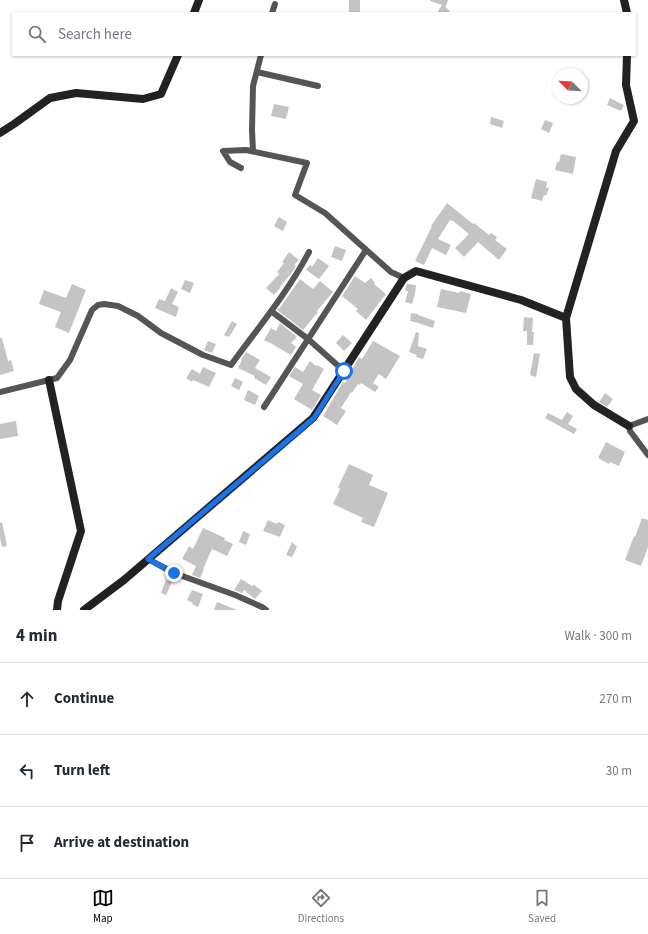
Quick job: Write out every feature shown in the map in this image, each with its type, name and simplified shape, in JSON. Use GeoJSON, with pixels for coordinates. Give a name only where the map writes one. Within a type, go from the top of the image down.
{"type":"FeatureCollection","features":[{"type":"Feature","properties":{"kind":"street"},"geometry":{"type":"LineString","coordinates":[[194,12],[199,0]]}},
{"type":"Feature","properties":{"kind":"street"},"geometry":{"type":"LineString","coordinates":[[624,0],[627,12]]}},
{"type":"Feature","properties":{"kind":"street"},"geometry":{"type":"LineString","coordinates":[[272,12],[275,4]]}},
{"type":"Feature","properties":{"kind":"street"},"geometry":{"type":"LineString","coordinates":[[0,133],[50,98],[76,93],[143,99],[162,94],[178,56]]}},
{"type":"Feature","properties":{"kind":"street"},"geometry":{"type":"LineString","coordinates":[[253,152],[253,86],[261,56]]}},
{"type":"Feature","properties":{"kind":"street"},"geometry":{"type":"LineString","coordinates":[[627,56],[626,85],[634,121],[616,151],[566,318],[570,377],[576,390],[594,406],[629,426],[630,431],[648,455]]}},
{"type":"Feature","properties":{"kind":"street"},"geometry":{"type":"LineString","coordinates":[[256,72],[318,86]]}},
{"type":"Feature","properties":{"kind":"street"},"geometry":{"type":"LineString","coordinates":[[241,168],[230,162],[223,151],[246,150],[307,163],[294,195],[326,214],[391,272],[404,278]]}},
{"type":"Feature","properties":{"kind":"street"},"geometry":{"type":"LineString","coordinates":[[264,407],[366,250]]}},
{"type":"Feature","properties":{"kind":"street"},"geometry":{"type":"LineString","coordinates":[[0,392],[57,378],[70,360],[92,310],[98,305],[104,304],[118,306],[138,316],[161,333],[196,352],[231,365],[271,311],[309,252]]}},
{"type":"Feature","properties":{"kind":"street"},"geometry":{"type":"LineString","coordinates":[[84,610],[124,580],[314,418],[404,278],[416,272],[521,300],[566,318]]}},
{"type":"Feature","properties":{"kind":"street"},"geometry":{"type":"LineString","coordinates":[[271,311],[308,339],[344,371]]}},
{"type":"Feature","properties":{"kind":"street"},"geometry":{"type":"LineString","coordinates":[[49,380],[81,531],[58,601],[57,610]]}},
{"type":"Feature","properties":{"kind":"street"},"geometry":{"type":"LineString","coordinates":[[629,426],[648,418]]}},
{"type":"Feature","properties":{"kind":"street"},"geometry":{"type":"LineString","coordinates":[[148,559],[174,573],[235,595],[266,610]]}},
{"type":"Feature","properties":{"kind":"building"},"geometry":{"type":"Polygon","coordinates":[[[349,0],[360,0],[360,12],[349,12],[349,0]]]}},
{"type":"Feature","properties":{"kind":"building"},"geometry":{"type":"Polygon","coordinates":[[[448,0],[445,6],[450,12],[438,12],[442,5],[430,1],[448,0]]]}},
{"type":"Feature","properties":{"kind":"building"},"geometry":{"type":"Polygon","coordinates":[[[610,98],[624,105],[621,111],[607,105],[610,98]]]}},
{"type":"Feature","properties":{"kind":"building"},"geometry":{"type":"Polygon","coordinates":[[[274,104],[289,107],[286,119],[271,116],[274,104]]]}},
{"type":"Feature","properties":{"kind":"building"},"geometry":{"type":"Polygon","coordinates":[[[491,117],[504,121],[502,128],[490,124],[491,117]]]}},
{"type":"Feature","properties":{"kind":"building"},"geometry":{"type":"Polygon","coordinates":[[[545,120],[553,123],[549,133],[541,129],[545,120]]]}},
{"type":"Feature","properties":{"kind":"building"},"geometry":{"type":"Polygon","coordinates":[[[561,154],[576,157],[573,174],[555,170],[561,154]]]}},
{"type":"Feature","properties":{"kind":"building"},"geometry":{"type":"Polygon","coordinates":[[[536,179],[547,182],[546,188],[549,188],[542,201],[531,198],[536,179]]]}},
{"type":"Feature","properties":{"kind":"building"},"geometry":{"type":"Polygon","coordinates":[[[447,203],[489,235],[491,233],[497,237],[495,240],[507,249],[499,260],[478,242],[464,257],[455,248],[469,234],[450,220],[438,239],[451,245],[446,255],[432,248],[424,265],[415,261],[431,226],[447,203]]]}},
{"type":"Feature","properties":{"kind":"building"},"geometry":{"type":"Polygon","coordinates":[[[279,217],[287,222],[283,231],[274,226],[279,217]]]}},
{"type":"Feature","properties":{"kind":"building"},"geometry":{"type":"Polygon","coordinates":[[[335,246],[346,250],[342,261],[331,257],[335,246]]]}},
{"type":"Feature","properties":{"kind":"building"},"geometry":{"type":"Polygon","coordinates":[[[289,252],[299,260],[294,265],[296,266],[293,271],[274,295],[266,288],[279,274],[277,272],[284,263],[282,262],[289,252]]]}},
{"type":"Feature","properties":{"kind":"building"},"geometry":{"type":"Polygon","coordinates":[[[318,258],[329,266],[319,279],[306,270],[310,265],[312,267],[318,258]]]}},
{"type":"Feature","properties":{"kind":"building"},"geometry":{"type":"Polygon","coordinates":[[[355,276],[365,283],[371,278],[375,283],[374,284],[386,294],[366,320],[356,311],[358,309],[342,296],[355,276]]]}},
{"type":"Feature","properties":{"kind":"building"},"geometry":{"type":"Polygon","coordinates":[[[300,279],[313,289],[320,281],[333,292],[303,330],[277,310],[300,279]]]}},
{"type":"Feature","properties":{"kind":"building"},"geometry":{"type":"Polygon","coordinates":[[[185,280],[194,283],[190,293],[181,289],[185,280]]]}},
{"type":"Feature","properties":{"kind":"building"},"geometry":{"type":"Polygon","coordinates":[[[72,284],[86,290],[69,333],[55,327],[61,312],[39,304],[44,290],[66,298],[72,284]]]}},
{"type":"Feature","properties":{"kind":"building"},"geometry":{"type":"Polygon","coordinates":[[[407,284],[416,285],[412,304],[405,302],[408,291],[405,291],[407,284]]]}},
{"type":"Feature","properties":{"kind":"building"},"geometry":{"type":"Polygon","coordinates":[[[171,288],[178,292],[172,304],[179,307],[176,317],[155,308],[159,299],[165,301],[171,288]]]}},
{"type":"Feature","properties":{"kind":"building"},"geometry":{"type":"Polygon","coordinates":[[[441,289],[471,294],[466,313],[437,307],[441,289]]]}},
{"type":"Feature","properties":{"kind":"building"},"geometry":{"type":"Polygon","coordinates":[[[411,313],[418,314],[435,321],[433,328],[410,321],[411,313]]]}},
{"type":"Feature","properties":{"kind":"building"},"geometry":{"type":"Polygon","coordinates":[[[524,317],[533,318],[533,345],[527,345],[527,331],[523,331],[524,317]]]}},
{"type":"Feature","properties":{"kind":"building"},"geometry":{"type":"Polygon","coordinates":[[[232,321],[237,324],[229,337],[224,335],[232,321]]]}},
{"type":"Feature","properties":{"kind":"building"},"geometry":{"type":"Polygon","coordinates":[[[280,323],[297,337],[291,343],[296,347],[291,355],[264,340],[271,328],[276,331],[280,323]]]}},
{"type":"Feature","properties":{"kind":"building"},"geometry":{"type":"Polygon","coordinates":[[[416,332],[419,333],[418,346],[427,349],[423,359],[416,357],[417,355],[409,352],[416,332]]]}},
{"type":"Feature","properties":{"kind":"building"},"geometry":{"type":"Polygon","coordinates":[[[343,335],[352,343],[344,351],[336,343],[343,335]]]}},
{"type":"Feature","properties":{"kind":"building"},"geometry":{"type":"Polygon","coordinates":[[[0,338],[2,338],[8,361],[11,360],[14,371],[0,375],[0,338]]]}},
{"type":"Feature","properties":{"kind":"building"},"geometry":{"type":"Polygon","coordinates":[[[208,341],[216,344],[212,353],[204,350],[208,341]]]}},
{"type":"Feature","properties":{"kind":"building"},"geometry":{"type":"Polygon","coordinates":[[[373,341],[400,356],[386,379],[379,374],[373,383],[379,387],[375,392],[361,383],[360,385],[358,384],[341,408],[346,411],[337,425],[323,416],[343,382],[345,383],[359,357],[362,359],[373,341]]]}},
{"type":"Feature","properties":{"kind":"building"},"geometry":{"type":"Polygon","coordinates":[[[246,352],[260,360],[255,368],[271,377],[266,385],[254,378],[255,376],[238,368],[242,360],[241,359],[246,352]]]}},
{"type":"Feature","properties":{"kind":"building"},"geometry":{"type":"Polygon","coordinates":[[[534,353],[540,354],[536,377],[530,375],[534,353]]]}},
{"type":"Feature","properties":{"kind":"building"},"geometry":{"type":"Polygon","coordinates":[[[310,361],[316,366],[317,365],[324,369],[312,390],[321,395],[312,410],[294,399],[303,384],[289,376],[295,367],[303,372],[310,361]]]}},
{"type":"Feature","properties":{"kind":"building"},"geometry":{"type":"Polygon","coordinates":[[[203,367],[216,373],[209,387],[193,380],[192,382],[186,378],[192,369],[200,374],[203,367]]]}},
{"type":"Feature","properties":{"kind":"building"},"geometry":{"type":"Polygon","coordinates":[[[235,378],[243,382],[239,390],[231,386],[235,378]]]}},
{"type":"Feature","properties":{"kind":"building"},"geometry":{"type":"Polygon","coordinates":[[[248,390],[259,396],[255,405],[244,400],[248,390]]]}},
{"type":"Feature","properties":{"kind":"building"},"geometry":{"type":"Polygon","coordinates":[[[605,393],[613,399],[607,407],[599,402],[605,393]]]}},
{"type":"Feature","properties":{"kind":"building"},"geometry":{"type":"Polygon","coordinates":[[[567,412],[573,416],[568,424],[577,429],[574,434],[545,418],[548,413],[562,420],[567,412]]]}},
{"type":"Feature","properties":{"kind":"building"},"geometry":{"type":"Polygon","coordinates":[[[16,421],[18,436],[0,439],[0,424],[16,421]]]}},
{"type":"Feature","properties":{"kind":"building"},"geometry":{"type":"Polygon","coordinates":[[[606,442],[625,452],[619,466],[610,462],[609,464],[598,458],[606,442]]]}},
{"type":"Feature","properties":{"kind":"building"},"geometry":{"type":"Polygon","coordinates":[[[349,464],[373,475],[369,485],[388,493],[374,527],[361,522],[363,518],[333,504],[340,489],[338,487],[349,464]]]}},
{"type":"Feature","properties":{"kind":"building"},"geometry":{"type":"Polygon","coordinates":[[[642,518],[648,520],[648,547],[641,566],[625,560],[642,518]]]}},
{"type":"Feature","properties":{"kind":"building"},"geometry":{"type":"Polygon","coordinates":[[[268,520],[277,524],[278,522],[285,525],[280,537],[263,531],[268,520]]]}},
{"type":"Feature","properties":{"kind":"building"},"geometry":{"type":"Polygon","coordinates":[[[2,522],[7,546],[2,547],[0,538],[0,523],[2,522]]]}},
{"type":"Feature","properties":{"kind":"building"},"geometry":{"type":"Polygon","coordinates":[[[203,528],[225,538],[224,540],[233,544],[227,556],[212,549],[200,578],[192,575],[196,566],[182,559],[189,546],[193,549],[203,528]]]}},
{"type":"Feature","properties":{"kind":"building"},"geometry":{"type":"Polygon","coordinates":[[[243,531],[250,534],[246,545],[239,542],[243,531]]]}},
{"type":"Feature","properties":{"kind":"building"},"geometry":{"type":"Polygon","coordinates":[[[292,542],[297,547],[292,557],[286,555],[292,542]]]}},
{"type":"Feature","properties":{"kind":"building"},"geometry":{"type":"Polygon","coordinates":[[[241,579],[252,586],[254,585],[262,591],[255,599],[244,590],[242,593],[234,590],[241,579]]]}},
{"type":"Feature","properties":{"kind":"building"},"geometry":{"type":"Polygon","coordinates":[[[166,580],[172,582],[166,595],[161,593],[166,580]]]}},
{"type":"Feature","properties":{"kind":"building"},"geometry":{"type":"Polygon","coordinates":[[[192,590],[203,594],[198,607],[187,600],[192,590]]]}},
{"type":"Feature","properties":{"kind":"building"},"geometry":{"type":"Polygon","coordinates":[[[217,602],[237,610],[214,610],[217,602]]]}},
{"type":"Feature","properties":{"kind":"route"},"geometry":{"type":"LineString","coordinates":[[174,573],[148,559],[314,418],[344,371]]}}]}
